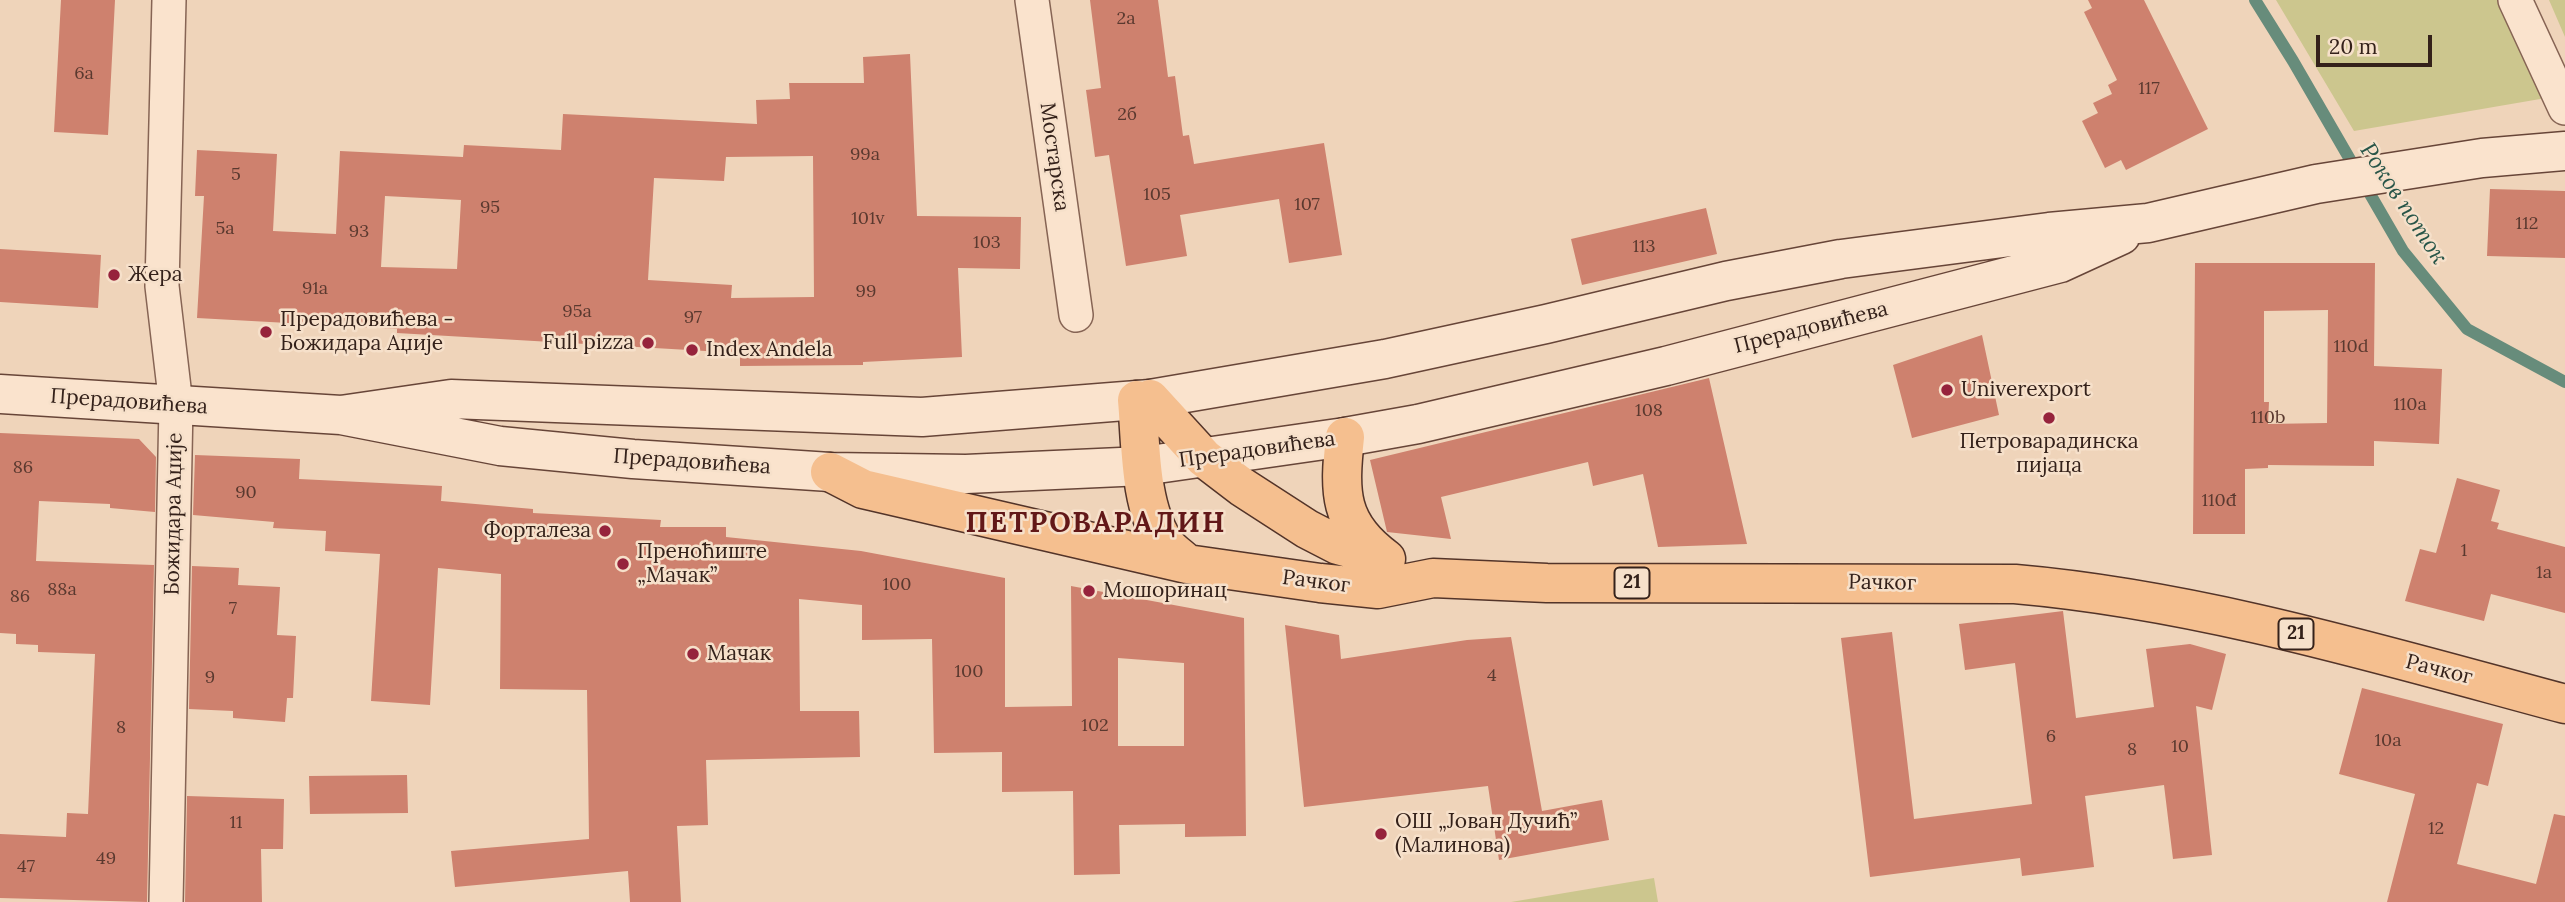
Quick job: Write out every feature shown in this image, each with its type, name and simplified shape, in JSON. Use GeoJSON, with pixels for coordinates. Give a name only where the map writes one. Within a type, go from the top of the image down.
{"type":"FeatureCollection","features":[{"type":"Feature","properties":{"kind":"main road","name":"Прерадовићева"},"geometry":{"type":"LineString","coordinates":[[341,415],[451,399],[922,417],[1144,399],[1385,359],[1726,281],[1841,259],[2049,232],[2148,223],[2316,184],[2482,158],[2565,151]]}},
{"type":"Feature","properties":{"kind":"main road","name":"Прерадовићева"},"geometry":{"type":"LineString","coordinates":[[0,394],[341,415],[500,446],[830,472],[966,474],[1143,466],[1418,424],[1666,366],[2060,263],[2148,223]]}},
{"type":"Feature","properties":{"kind":"main road","name":"21"},"geometry":{"type":"LineString","coordinates":[[1144,399],[1204,458]]}},
{"type":"Feature","properties":{"kind":"main road"},"geometry":{"type":"LineString","coordinates":[[1144,399],[1143,466],[1148,505],[1165,544],[1187,564]]}},
{"type":"Feature","properties":{"kind":"main road"},"geometry":{"type":"LineString","coordinates":[[1345,437],[1341,475],[1348,515],[1355,531],[1384,558]]}},
{"type":"Feature","properties":{"kind":"main road","name":"Рачког"},"geometry":{"type":"LineString","coordinates":[[1204,458],[1242,487],[1307,529],[1338,545],[1384,558]]}},
{"type":"Feature","properties":{"kind":"main road","name":"21"},"geometry":{"type":"LineString","coordinates":[[830,472],[863,488],[1187,564]]}},
{"type":"Feature","properties":{"kind":"main road","name":"21"},"geometry":{"type":"LineString","coordinates":[[1384,558],[1433,578]]}},
{"type":"Feature","properties":{"kind":"main road","name":"Рачког"},"geometry":{"type":"LineString","coordinates":[[1187,564],[1378,589],[1433,578],[1547,583],[2015,584],[2055,587],[2214,614],[2565,704]]}},
{"type":"Feature","properties":{"kind":"street","name":"Божидара Аџије"},"geometry":{"type":"LineString","coordinates":[[166,902],[176,405],[162,286],[169,0]]}},
{"type":"Feature","properties":{"kind":"street","name":"Мостарска"},"geometry":{"type":"LineString","coordinates":[[1032,0],[1076,315]]}},
{"type":"Feature","properties":{"kind":"street"},"geometry":{"type":"LineString","coordinates":[[2515,0],[2565,108]]}},
{"type":"Feature","properties":{"kind":"shaded area"},"geometry":{"type":"Polygon","coordinates":[[[2276,0],[2502,0],[2546,98],[2354,131],[2276,0]]]}},
{"type":"Feature","properties":{"kind":"shaded area"},"geometry":{"type":"Polygon","coordinates":[[[2549,0],[2565,0],[2565,37],[2549,0]]]}},
{"type":"Feature","properties":{"kind":"shaded area"},"geometry":{"type":"Polygon","coordinates":[[[1654,878],[1658,902],[1511,902],[1654,878]]]}},
{"type":"Feature","properties":{"kind":"building"},"geometry":{"type":"Polygon","coordinates":[[[61,0],[115,0],[108,135],[54,132],[61,0]]]}},
{"type":"Feature","properties":{"kind":"building"},"geometry":{"type":"Polygon","coordinates":[[[1090,0],[1158,0],[1168,77],[1175,76],[1183,136],[1189,135],[1194,164],[1324,143],[1342,255],[1289,263],[1279,199],[1180,215],[1187,256],[1126,266],[1109,155],[1095,157],[1086,90],[1101,88],[1090,0]]]}},
{"type":"Feature","properties":{"kind":"building"},"geometry":{"type":"Polygon","coordinates":[[[2088,0],[2144,0],[2208,129],[2126,170],[2121,160],[2105,168],[2082,121],[2098,113],[2093,103],[2112,94],[2108,85],[2117,80],[2084,12],[2092,8],[2088,0]]]}},
{"type":"Feature","properties":{"kind":"building"},"geometry":{"type":"Polygon","coordinates":[[[910,54],[917,216],[1021,217],[1020,269],[958,268],[962,357],[863,362],[863,365],[740,366],[740,353],[397,333],[397,329],[197,318],[204,196],[195,196],[197,150],[277,154],[273,231],[336,234],[340,151],[463,157],[464,145],[561,150],[563,114],[757,124],[756,100],[790,99],[789,83],[864,83],[863,57],[910,54]],[[813,156],[726,157],[724,181],[654,178],[648,280],[732,285],[731,298],[814,297],[813,156]],[[385,196],[381,267],[457,269],[461,200],[385,196]]]}},
{"type":"Feature","properties":{"kind":"building"},"geometry":{"type":"Polygon","coordinates":[[[2490,189],[2565,191],[2565,258],[2487,256],[2490,189]]]}},
{"type":"Feature","properties":{"kind":"building"},"geometry":{"type":"Polygon","coordinates":[[[1706,208],[1717,254],[1582,285],[1571,239],[1706,208]]]}},
{"type":"Feature","properties":{"kind":"building"},"geometry":{"type":"Polygon","coordinates":[[[0,249],[101,255],[98,308],[0,302],[0,249]]]}},
{"type":"Feature","properties":{"kind":"building"},"geometry":{"type":"Polygon","coordinates":[[[2195,263],[2375,263],[2374,366],[2442,369],[2439,444],[2374,441],[2374,466],[2268,465],[2268,468],[2245,469],[2245,534],[2193,534],[2195,263]],[[2328,310],[2264,311],[2264,402],[2269,402],[2268,424],[2327,423],[2328,310]]]}},
{"type":"Feature","properties":{"kind":"building","name":"Univerexport"},"geometry":{"type":"Polygon","coordinates":[[[1982,335],[1999,415],[1912,438],[1893,365],[1982,335]]]}},
{"type":"Feature","properties":{"kind":"building"},"geometry":{"type":"Polygon","coordinates":[[[1709,378],[1747,544],[1658,547],[1643,474],[1593,486],[1588,462],[1441,497],[1451,539],[1387,532],[1370,460],[1709,378]]]}},
{"type":"Feature","properties":{"kind":"building"},"geometry":{"type":"Polygon","coordinates":[[[0,433],[139,439],[156,457],[155,512],[110,508],[110,504],[39,501],[36,561],[154,565],[147,902],[0,898],[0,834],[66,837],[67,813],[88,814],[95,654],[38,652],[38,645],[16,644],[16,634],[0,633],[0,433]]]}},
{"type":"Feature","properties":{"kind":"building"},"geometry":{"type":"Polygon","coordinates":[[[195,455],[300,459],[299,479],[442,486],[441,501],[533,509],[533,513],[661,520],[660,527],[726,527],[726,537],[861,551],[1005,578],[1005,707],[1072,706],[1071,586],[1244,618],[1246,836],[1185,837],[1185,824],[1119,825],[1120,874],[1074,875],[1073,791],[1002,792],[1002,752],[934,753],[932,639],[862,640],[862,605],[799,599],[800,711],[859,711],[860,757],[706,760],[708,825],[677,826],[681,902],[630,902],[628,871],[455,887],[451,851],[589,839],[587,690],[500,689],[501,574],[438,568],[430,705],[371,701],[380,554],[325,551],[326,531],[273,528],[274,522],[193,515],[195,455]],[[1118,658],[1118,746],[1184,746],[1184,663],[1118,658]]]}},
{"type":"Feature","properties":{"kind":"building"},"geometry":{"type":"Polygon","coordinates":[[[2457,478],[2500,490],[2491,521],[2499,523],[2497,529],[2565,547],[2565,613],[2491,594],[2484,621],[2405,601],[2420,549],[2436,553],[2457,478]]]}},
{"type":"Feature","properties":{"kind":"building"},"geometry":{"type":"Polygon","coordinates":[[[192,566],[239,568],[238,585],[280,587],[277,635],[296,636],[293,698],[287,698],[285,722],[233,718],[233,711],[189,709],[192,566]]]}},
{"type":"Feature","properties":{"kind":"building"},"geometry":{"type":"Polygon","coordinates":[[[2063,611],[2076,718],[2154,707],[2146,649],[2190,644],[2226,654],[2212,710],[2196,706],[2212,855],[2173,859],[2164,785],[2085,796],[2094,867],[2022,876],[2020,858],[1870,877],[1841,638],[1892,632],[1914,819],[2032,804],[2015,663],[1965,670],[1959,624],[2063,611]]]}},
{"type":"Feature","properties":{"kind":"building"},"geometry":{"type":"Polygon","coordinates":[[[1285,625],[1339,635],[1341,659],[1467,640],[1511,637],[1542,811],[1602,800],[1609,840],[1499,860],[1488,786],[1304,807],[1285,625]]]}},
{"type":"Feature","properties":{"kind":"building"},"geometry":{"type":"Polygon","coordinates":[[[2362,688],[2503,724],[2488,786],[2477,783],[2457,864],[2536,884],[2554,814],[2565,816],[2565,902],[2387,902],[2415,794],[2339,774],[2362,688]]]}},
{"type":"Feature","properties":{"kind":"building"},"geometry":{"type":"Polygon","coordinates":[[[407,775],[408,813],[310,814],[309,776],[407,775]]]}},
{"type":"Feature","properties":{"kind":"building"},"geometry":{"type":"Polygon","coordinates":[[[187,796],[284,799],[283,849],[261,849],[262,902],[185,902],[187,796]]]}},
{"type":"Feature","properties":{"kind":"waterway","name":"Роков поток"},"geometry":{"type":"LineString","coordinates":[[2255,0],[2403,251],[2467,329],[2565,382]]}},
{"type":"Feature","properties":{"kind":"place","name":"Жера"},"geometry":{"type":"Point","coordinates":[114,275]}},
{"type":"Feature","properties":{"kind":"place","name":"Прерадовићева - Божидара Аџије"},"geometry":{"type":"Point","coordinates":[266,332]}},
{"type":"Feature","properties":{"kind":"place","name":"Full pizza"},"geometry":{"type":"Point","coordinates":[648,343]}},
{"type":"Feature","properties":{"kind":"place","name":"Index Andela"},"geometry":{"type":"Point","coordinates":[692,350]}},
{"type":"Feature","properties":{"kind":"place","name":"Univerexport"},"geometry":{"type":"Point","coordinates":[1947,390]}},
{"type":"Feature","properties":{"kind":"place","name":"Петроварадинска пијаца"},"geometry":{"type":"Point","coordinates":[2049,418]}},
{"type":"Feature","properties":{"kind":"place","name":"Форталеза"},"geometry":{"type":"Point","coordinates":[605,531]}},
{"type":"Feature","properties":{"kind":"place","name":"Преноћиште „Мачак”"},"geometry":{"type":"Point","coordinates":[623,564]}},
{"type":"Feature","properties":{"kind":"place","name":"Мошоринац"},"geometry":{"type":"Point","coordinates":[1089,591]}},
{"type":"Feature","properties":{"kind":"place","name":"Мачак"},"geometry":{"type":"Point","coordinates":[693,654]}},
{"type":"Feature","properties":{"kind":"place","name":"ОШ „Јован Дучић” (Малинова)"},"geometry":{"type":"Point","coordinates":[1381,834]}},
{"type":"Feature","properties":{"kind":"district","name":"ПЕТРОВАРАДИН"},"geometry":{"type":"Point","coordinates":[1096,524]}}]}
